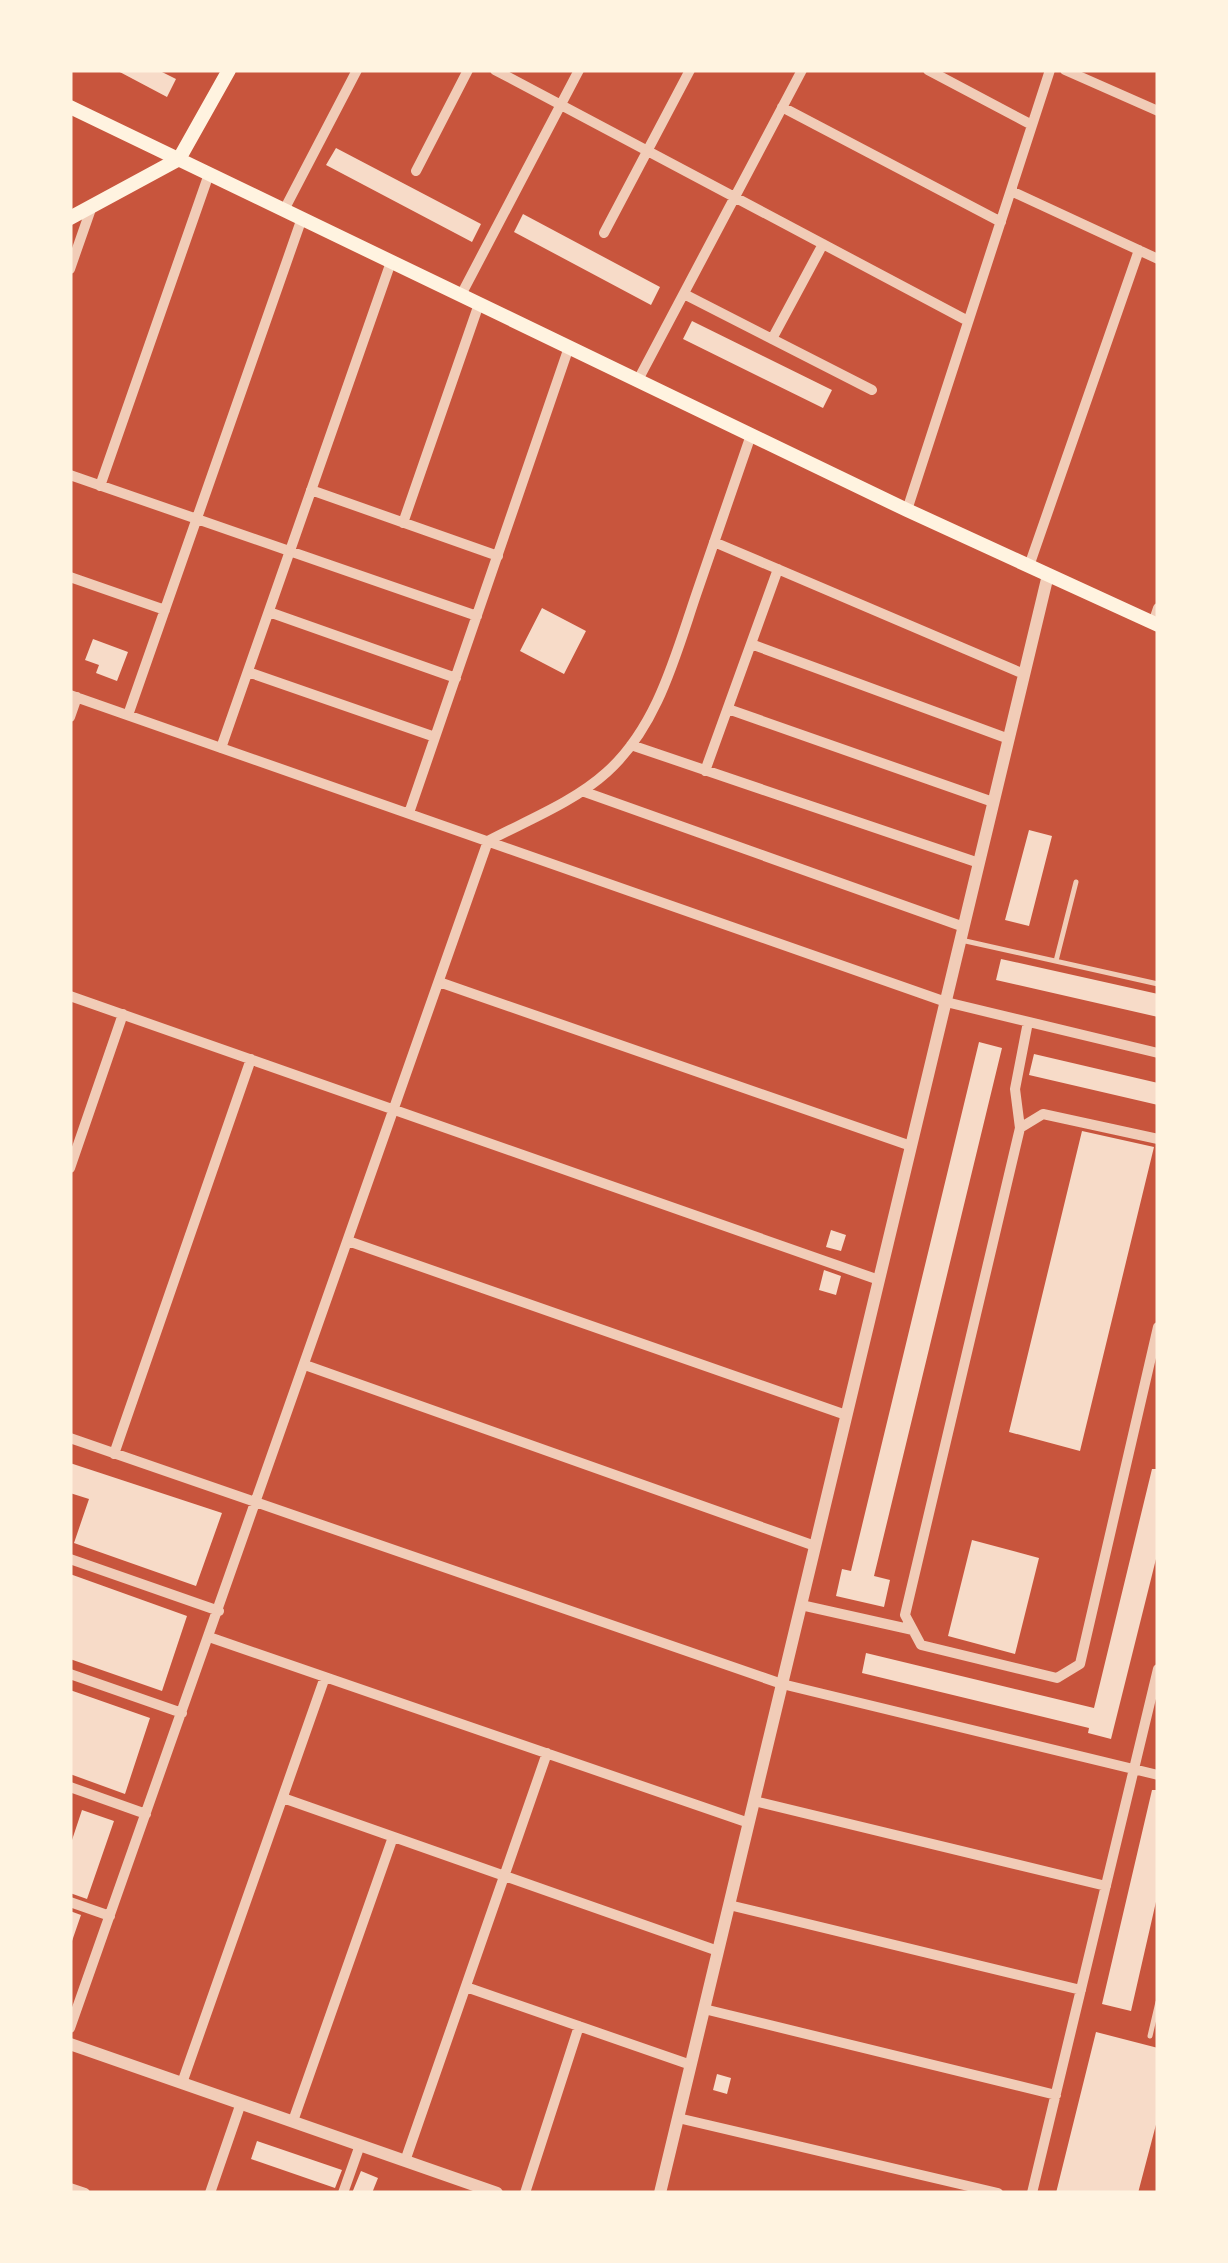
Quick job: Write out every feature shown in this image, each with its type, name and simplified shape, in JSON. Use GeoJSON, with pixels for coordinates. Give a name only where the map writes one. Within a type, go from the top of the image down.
{"type":"FeatureCollection","features":[{"type":"Feature","properties":{"kind":"main road"},"geometry":{"type":"LineString","coordinates":[[70,218],[179,160],[229,70]]}},
{"type":"Feature","properties":{"kind":"main road"},"geometry":{"type":"LineString","coordinates":[[70,107],[907,510],[1156,619]]}},
{"type":"Feature","properties":{"kind":"street"},"geometry":{"type":"LineString","coordinates":[[284,210],[357,70]]}},
{"type":"Feature","properties":{"kind":"street"},"geometry":{"type":"LineString","coordinates":[[416,170],[468,70]]}},
{"type":"Feature","properties":{"kind":"street"},"geometry":{"type":"LineString","coordinates":[[495,70],[968,321]]}},
{"type":"Feature","properties":{"kind":"street"},"geometry":{"type":"LineString","coordinates":[[461,295],[579,70]]}},
{"type":"Feature","properties":{"kind":"street"},"geometry":{"type":"LineString","coordinates":[[604,233],[690,70]]}},
{"type":"Feature","properties":{"kind":"street"},"geometry":{"type":"LineString","coordinates":[[638,380],[802,70]]}},
{"type":"Feature","properties":{"kind":"street"},"geometry":{"type":"LineString","coordinates":[[928,70],[1032,125]]}},
{"type":"Feature","properties":{"kind":"street"},"geometry":{"type":"LineString","coordinates":[[907,510],[1050,70]]}},
{"type":"Feature","properties":{"kind":"street"},"geometry":{"type":"LineString","coordinates":[[1065,70],[1158,111]]}},
{"type":"Feature","properties":{"kind":"street"},"geometry":{"type":"LineString","coordinates":[[782,107],[1001,222]]}},
{"type":"Feature","properties":{"kind":"street"},"geometry":{"type":"LineString","coordinates":[[100,486],[209,174]]}},
{"type":"Feature","properties":{"kind":"street"},"geometry":{"type":"LineString","coordinates":[[1011,191],[1158,259]]}},
{"type":"Feature","properties":{"kind":"street"},"geometry":{"type":"LineString","coordinates":[[70,269],[92,206]]}},
{"type":"Feature","properties":{"kind":"street"},"geometry":{"type":"LineString","coordinates":[[128,715],[302,218]]}},
{"type":"Feature","properties":{"kind":"street"},"geometry":{"type":"LineString","coordinates":[[772,339],[822,244]]}},
{"type":"Feature","properties":{"kind":"street"},"geometry":{"type":"LineString","coordinates":[[1030,566],[1139,250]]}},
{"type":"Feature","properties":{"kind":"street"},"geometry":{"type":"LineString","coordinates":[[221,748],[391,262]]}},
{"type":"Feature","properties":{"kind":"street"},"geometry":{"type":"LineString","coordinates":[[684,294],[872,390]]}},
{"type":"Feature","properties":{"kind":"street"},"geometry":{"type":"LineString","coordinates":[[403,522],[479,304]]}},
{"type":"Feature","properties":{"kind":"street"},"geometry":{"type":"LineString","coordinates":[[408,813],[570,348]]}},
{"type":"Feature","properties":{"kind":"street"},"geometry":{"type":"LineString","coordinates":[[70,2028],[488,841],[582,791],[610,770],[631,745],[658,698],[751,435]]}},
{"type":"Feature","properties":{"kind":"street"},"geometry":{"type":"LineString","coordinates":[[70,475],[477,616]]}},
{"type":"Feature","properties":{"kind":"street"},"geometry":{"type":"LineString","coordinates":[[311,490],[498,556]]}},
{"type":"Feature","properties":{"kind":"street"},"geometry":{"type":"LineString","coordinates":[[714,542],[1024,674]]}},
{"type":"Feature","properties":{"kind":"street"},"geometry":{"type":"LineString","coordinates":[[706,771],[778,570]]}},
{"type":"Feature","properties":{"kind":"street"},"geometry":{"type":"LineString","coordinates":[[660,2193],[1048,574]]}},
{"type":"Feature","properties":{"kind":"street"},"geometry":{"type":"LineString","coordinates":[[70,577],[165,610]]}},
{"type":"Feature","properties":{"kind":"street"},"geometry":{"type":"LineString","coordinates":[[269,612],[456,678]]}},
{"type":"Feature","properties":{"kind":"street"},"geometry":{"type":"LineString","coordinates":[[752,644],[1008,738]]}},
{"type":"Feature","properties":{"kind":"street"},"geometry":{"type":"LineString","coordinates":[[248,672],[435,737]]}},
{"type":"Feature","properties":{"kind":"street"},"geometry":{"type":"LineString","coordinates":[[70,718],[74,696],[946,1002],[1158,1052]]}},
{"type":"Feature","properties":{"kind":"street"},"geometry":{"type":"LineString","coordinates":[[728,709],[994,802]]}},
{"type":"Feature","properties":{"kind":"street"},"geometry":{"type":"LineString","coordinates":[[631,745],[979,863]]}},
{"type":"Feature","properties":{"kind":"street"},"geometry":{"type":"LineString","coordinates":[[582,791],[962,934]]}},
{"type":"Feature","properties":{"kind":"street"},"geometry":{"type":"LineString","coordinates":[[439,982],[911,1146]]}},
{"type":"Feature","properties":{"kind":"street"},"geometry":{"type":"LineString","coordinates":[[70,996],[879,1280]]}},
{"type":"Feature","properties":{"kind":"street"},"geometry":{"type":"LineString","coordinates":[[70,1168],[124,1014]]}},
{"type":"Feature","properties":{"kind":"street"},"geometry":{"type":"LineString","coordinates":[[1028,1022],[1016,1088],[1020,1128],[905,1615],[921,1645],[1057,1678],[1080,1664],[1158,1327]]}},
{"type":"Feature","properties":{"kind":"street"},"geometry":{"type":"LineString","coordinates":[[114,1454],[251,1059]]}},
{"type":"Feature","properties":{"kind":"street"},"geometry":{"type":"LineString","coordinates":[[1020,1128],[1044,1114],[1158,1139]]}},
{"type":"Feature","properties":{"kind":"street"},"geometry":{"type":"LineString","coordinates":[[348,1241],[846,1415]]}},
{"type":"Feature","properties":{"kind":"street"},"geometry":{"type":"LineString","coordinates":[[305,1366],[815,1546]]}},
{"type":"Feature","properties":{"kind":"street"},"geometry":{"type":"LineString","coordinates":[[70,1438],[782,1684],[1158,1775]]}},
{"type":"Feature","properties":{"kind":"street"},"geometry":{"type":"LineString","coordinates":[[70,1559],[219,1611]]}},
{"type":"Feature","properties":{"kind":"street"},"geometry":{"type":"LineString","coordinates":[[801,1605],[913,1630]]}},
{"type":"Feature","properties":{"kind":"street"},"geometry":{"type":"LineString","coordinates":[[209,1637],[749,1823]]}},
{"type":"Feature","properties":{"kind":"street"},"geometry":{"type":"LineString","coordinates":[[1032,2193],[1158,1669]]}},
{"type":"Feature","properties":{"kind":"street"},"geometry":{"type":"LineString","coordinates":[[70,1674],[182,1713]]}},
{"type":"Feature","properties":{"kind":"street"},"geometry":{"type":"LineString","coordinates":[[182,2083],[325,1677]]}},
{"type":"Feature","properties":{"kind":"street"},"geometry":{"type":"LineString","coordinates":[[406,2161],[547,1753]]}},
{"type":"Feature","properties":{"kind":"street"},"geometry":{"type":"LineString","coordinates":[[70,1788],[146,1814]]}},
{"type":"Feature","properties":{"kind":"street"},"geometry":{"type":"LineString","coordinates":[[283,1798],[718,1951]]}},
{"type":"Feature","properties":{"kind":"street"},"geometry":{"type":"LineString","coordinates":[[754,1801],[1106,1886]]}},
{"type":"Feature","properties":{"kind":"street"},"geometry":{"type":"LineString","coordinates":[[293,2121],[392,1837]]}},
{"type":"Feature","properties":{"kind":"street"},"geometry":{"type":"LineString","coordinates":[[70,1902],[110,1916]]}},
{"type":"Feature","properties":{"kind":"street"},"geometry":{"type":"LineString","coordinates":[[729,1905],[1081,1990]]}},
{"type":"Feature","properties":{"kind":"street"},"geometry":{"type":"LineString","coordinates":[[466,1987],[690,2065]]}},
{"type":"Feature","properties":{"kind":"street"},"geometry":{"type":"LineString","coordinates":[[704,2009],[1056,2095]]}},
{"type":"Feature","properties":{"kind":"street"},"geometry":{"type":"LineString","coordinates":[[525,2193],[579,2026]]}},
{"type":"Feature","properties":{"kind":"street"},"geometry":{"type":"LineString","coordinates":[[70,2044],[406,2161],[463,2187],[497,2193]]}},
{"type":"Feature","properties":{"kind":"street"},"geometry":{"type":"LineString","coordinates":[[210,2193],[241,2103]]}},
{"type":"Feature","properties":{"kind":"street"},"geometry":{"type":"LineString","coordinates":[[678,2118],[998,2193]]}},
{"type":"Feature","properties":{"kind":"street"},"geometry":{"type":"LineString","coordinates":[[343,2193],[360,2145]]}},
{"type":"Feature","properties":{"kind":"street"},"geometry":{"type":"LineString","coordinates":[[70,2188],[85,2193]]}},
{"type":"Feature","properties":{"kind":"lane"},"geometry":{"type":"LineString","coordinates":[[1056,962],[1076,882]]}},
{"type":"Feature","properties":{"kind":"lane"},"geometry":{"type":"LineString","coordinates":[[962,934],[1056,962],[1158,984]]}},
{"type":"Feature","properties":{"kind":"lane"},"geometry":{"type":"LineString","coordinates":[[1150,2036],[1158,2002]]}},
{"type":"Feature","properties":{"kind":"building"},"geometry":{"type":"Polygon","coordinates":[[[116,70],[158,70],[176,79],[167,97],[116,70]]]}},
{"type":"Feature","properties":{"kind":"building"},"geometry":{"type":"Polygon","coordinates":[[[336,148],[481,224],[472,242],[326,165],[336,148]]]}},
{"type":"Feature","properties":{"kind":"building"},"geometry":{"type":"Polygon","coordinates":[[[523,214],[660,287],[651,305],[514,232],[523,214]]]}},
{"type":"Feature","properties":{"kind":"building"},"geometry":{"type":"Polygon","coordinates":[[[692,321],[832,390],[823,408],[683,339],[692,321]]]}},
{"type":"Feature","properties":{"kind":"building"},"geometry":{"type":"Polygon","coordinates":[[[542,608],[586,631],[564,674],[520,651],[542,608]]]}},
{"type":"Feature","properties":{"kind":"building"},"geometry":{"type":"Polygon","coordinates":[[[93,639],[128,652],[117,681],[96,673],[99,665],[85,660],[93,639]]]}},
{"type":"Feature","properties":{"kind":"building"},"geometry":{"type":"Polygon","coordinates":[[[1029,830],[1052,836],[1029,926],[1005,920],[1029,830]]]}},
{"type":"Feature","properties":{"kind":"building"},"geometry":{"type":"Polygon","coordinates":[[[1001,959],[1158,994],[1158,1017],[996,980],[1001,959]]]}},
{"type":"Feature","properties":{"kind":"building"},"geometry":{"type":"Polygon","coordinates":[[[979,1042],[1002,1048],[874,1576],[890,1580],[884,1607],[836,1596],[842,1569],[851,1571],[979,1042]]]}},
{"type":"Feature","properties":{"kind":"building"},"geometry":{"type":"Polygon","coordinates":[[[1034,1054],[1158,1083],[1158,1105],[1029,1075],[1034,1054]]]}},
{"type":"Feature","properties":{"kind":"building"},"geometry":{"type":"Polygon","coordinates":[[[1082,1131],[1154,1147],[1080,1451],[1009,1432],[1082,1131]]]}},
{"type":"Feature","properties":{"kind":"building"},"geometry":{"type":"Polygon","coordinates":[[[831,1230],[846,1235],[841,1251],[826,1247],[831,1230]]]}},
{"type":"Feature","properties":{"kind":"building"},"geometry":{"type":"Polygon","coordinates":[[[824,1270],[841,1276],[836,1295],[819,1290],[824,1270]]]}},
{"type":"Feature","properties":{"kind":"building"},"geometry":{"type":"Polygon","coordinates":[[[70,1463],[222,1513],[196,1586],[74,1543],[89,1499],[70,1493],[70,1463]]]}},
{"type":"Feature","properties":{"kind":"building"},"geometry":{"type":"Polygon","coordinates":[[[1152,1469],[1158,1469],[1158,1551],[1111,1739],[1088,1733],[1089,1728],[862,1673],[866,1653],[1094,1708],[1152,1469]]]}},
{"type":"Feature","properties":{"kind":"building"},"geometry":{"type":"Polygon","coordinates":[[[972,1540],[1039,1558],[1015,1654],[948,1636],[972,1540]]]}},
{"type":"Feature","properties":{"kind":"building"},"geometry":{"type":"Polygon","coordinates":[[[70,1574],[187,1616],[162,1691],[70,1659],[70,1574]]]}},
{"type":"Feature","properties":{"kind":"building"},"geometry":{"type":"Polygon","coordinates":[[[70,1690],[150,1718],[125,1794],[70,1774],[70,1690]]]}},
{"type":"Feature","properties":{"kind":"building"},"geometry":{"type":"Polygon","coordinates":[[[1152,1790],[1158,1790],[1158,1893],[1131,2011],[1102,2004],[1152,1790]]]}},
{"type":"Feature","properties":{"kind":"building"},"geometry":{"type":"Polygon","coordinates":[[[82,1810],[114,1821],[87,1899],[70,1893],[70,1846],[82,1810]]]}},
{"type":"Feature","properties":{"kind":"building"},"geometry":{"type":"Polygon","coordinates":[[[70,1911],[81,1915],[72,1941],[70,1941],[70,1911]]]}},
{"type":"Feature","properties":{"kind":"building"},"geometry":{"type":"Polygon","coordinates":[[[1096,2032],[1158,2048],[1158,2117],[1138,2193],[1056,2193],[1096,2032]]]}},
{"type":"Feature","properties":{"kind":"building"},"geometry":{"type":"Polygon","coordinates":[[[717,2074],[731,2078],[727,2094],[713,2090],[717,2074]]]}},
{"type":"Feature","properties":{"kind":"building"},"geometry":{"type":"Polygon","coordinates":[[[257,2141],[342,2170],[335,2188],[251,2159],[257,2141]]]}},
{"type":"Feature","properties":{"kind":"building"},"geometry":{"type":"Polygon","coordinates":[[[361,2171],[378,2178],[372,2193],[352,2193],[361,2171]]]}}]}
